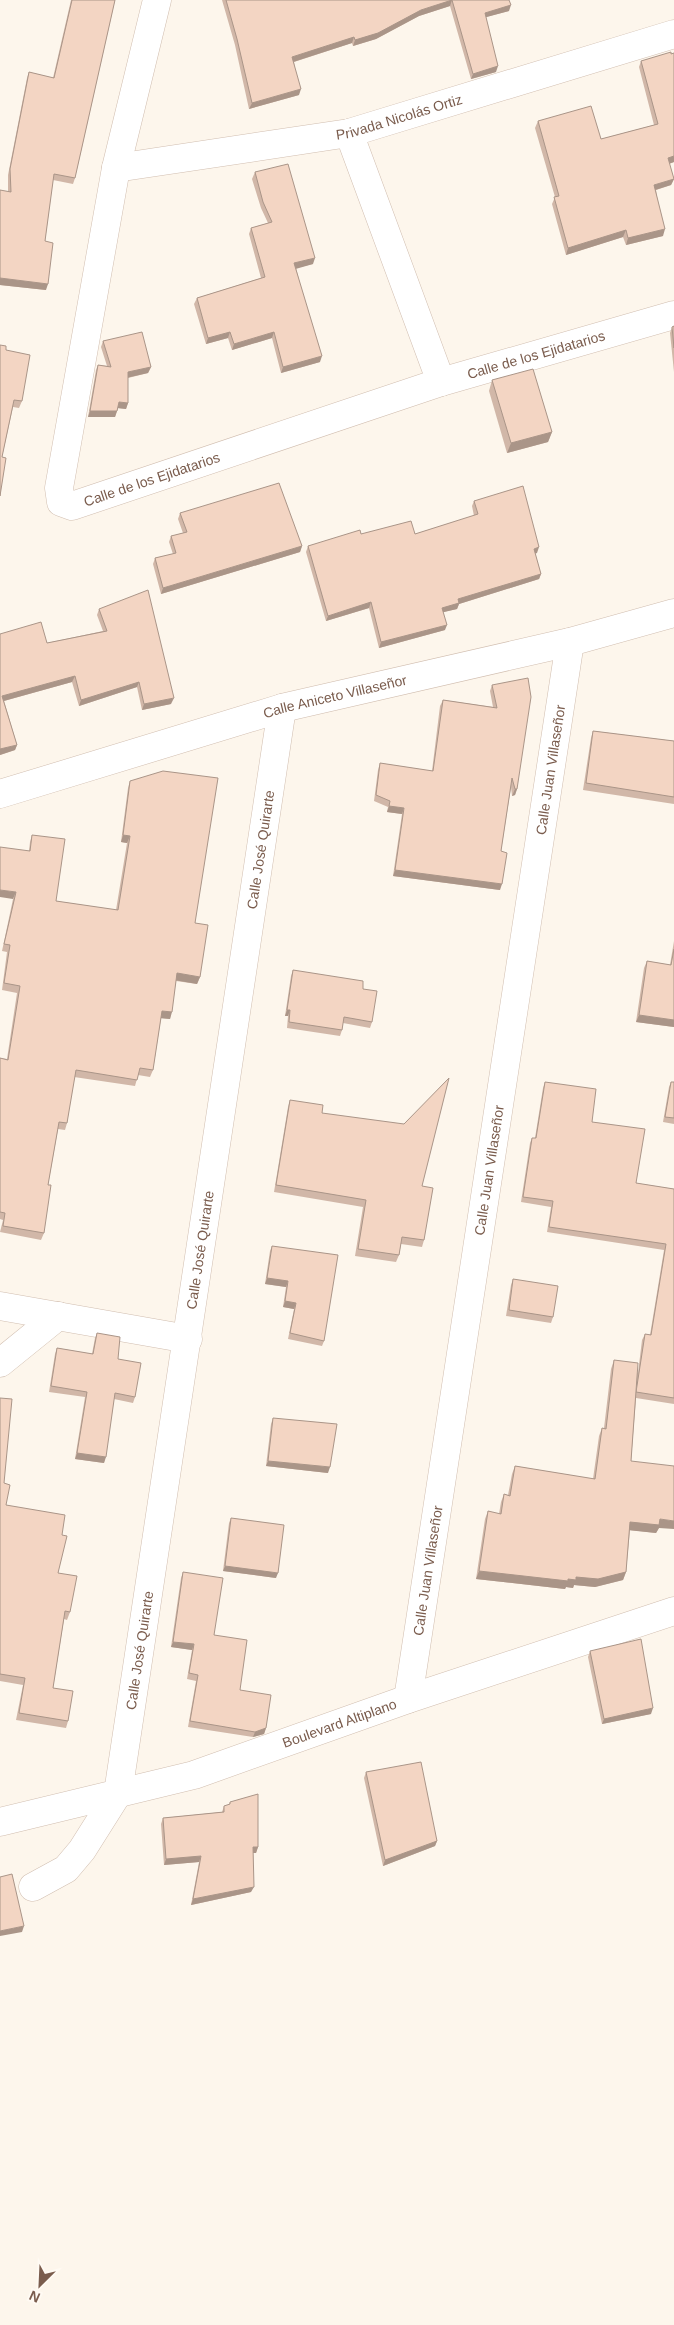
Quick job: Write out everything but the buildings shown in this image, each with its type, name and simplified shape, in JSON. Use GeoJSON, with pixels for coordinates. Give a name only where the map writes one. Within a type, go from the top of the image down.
{"type":"FeatureCollection","features":[{"type":"Feature","properties":{"kind":"street","name":"Calle de los Ejidatarios"},"geometry":{"type":"LineString","coordinates":[[157,0],[116,168],[59,488],[61,502],[72,506],[441,382],[674,315]]}},
{"type":"Feature","properties":{"kind":"street","name":"Privada Nicolás Ortiz"},"geometry":{"type":"LineString","coordinates":[[116,168],[349,133],[674,34]]}},
{"type":"Feature","properties":{"kind":"street"},"geometry":{"type":"LineString","coordinates":[[349,133],[441,382]]}},
{"type":"Feature","properties":{"kind":"street","name":"Calle Aniceto Villaseñor"},"geometry":{"type":"LineString","coordinates":[[0,794],[282,708],[570,642],[674,613]]}},
{"type":"Feature","properties":{"kind":"street","name":"Calle Juan Villaseñor"},"geometry":{"type":"LineString","coordinates":[[408,1699],[570,642]]}},
{"type":"Feature","properties":{"kind":"street","name":"Calle José Quirarte"},"geometry":{"type":"LineString","coordinates":[[118,1793],[282,708]]}},
{"type":"Feature","properties":{"kind":"street"},"geometry":{"type":"LineString","coordinates":[[0,1306],[188,1339]]}},
{"type":"Feature","properties":{"kind":"street"},"geometry":{"type":"LineString","coordinates":[[0,1363],[58,1316]]}},
{"type":"Feature","properties":{"kind":"street","name":"Boulevard Altiplano"},"geometry":{"type":"LineString","coordinates":[[0,1822],[194,1775],[408,1699],[674,1611]]}},
{"type":"Feature","properties":{"kind":"street"},"geometry":{"type":"LineString","coordinates":[[33,1887],[66,1869],[82,1850],[118,1793]]}}]}
